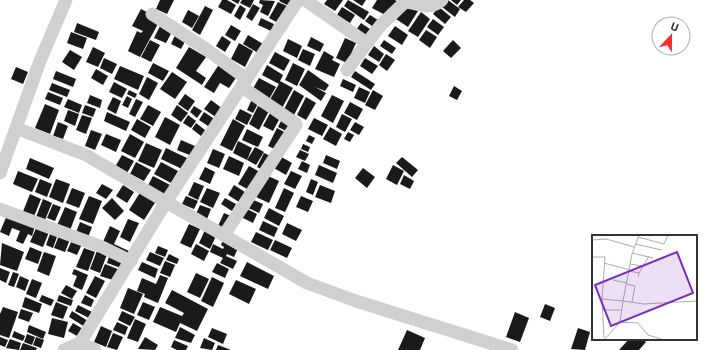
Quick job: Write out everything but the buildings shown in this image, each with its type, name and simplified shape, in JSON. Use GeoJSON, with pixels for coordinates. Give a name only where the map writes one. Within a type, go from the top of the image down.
{"type":"FeatureCollection","features":[{"type":"Feature","properties":{"kind":"street"},"geometry":{"type":"LineString","coordinates":[[0,173],[40,61],[66,0]]}},
{"type":"Feature","properties":{"kind":"street"},"geometry":{"type":"LineString","coordinates":[[64,350],[80,343],[166,202],[298,0]]}},
{"type":"Feature","properties":{"kind":"street"},"geometry":{"type":"LineString","coordinates":[[305,0],[367,43]]}},
{"type":"Feature","properties":{"kind":"street"},"geometry":{"type":"LineString","coordinates":[[347,70],[381,25],[404,1],[433,6],[442,0]]}},
{"type":"Feature","properties":{"kind":"street"},"geometry":{"type":"LineString","coordinates":[[152,14],[206,49],[244,83],[296,125],[224,235]]}},
{"type":"Feature","properties":{"kind":"street"},"geometry":{"type":"LineString","coordinates":[[16,128],[86,155],[307,283],[356,301],[512,350]]}},
{"type":"Feature","properties":{"kind":"street"},"geometry":{"type":"LineString","coordinates":[[0,209],[102,247],[131,261]]}},
{"type":"Feature","properties":{"kind":"street"},"geometry":{"type":"LineString","coordinates":[[80,343],[95,350]]}}]}
